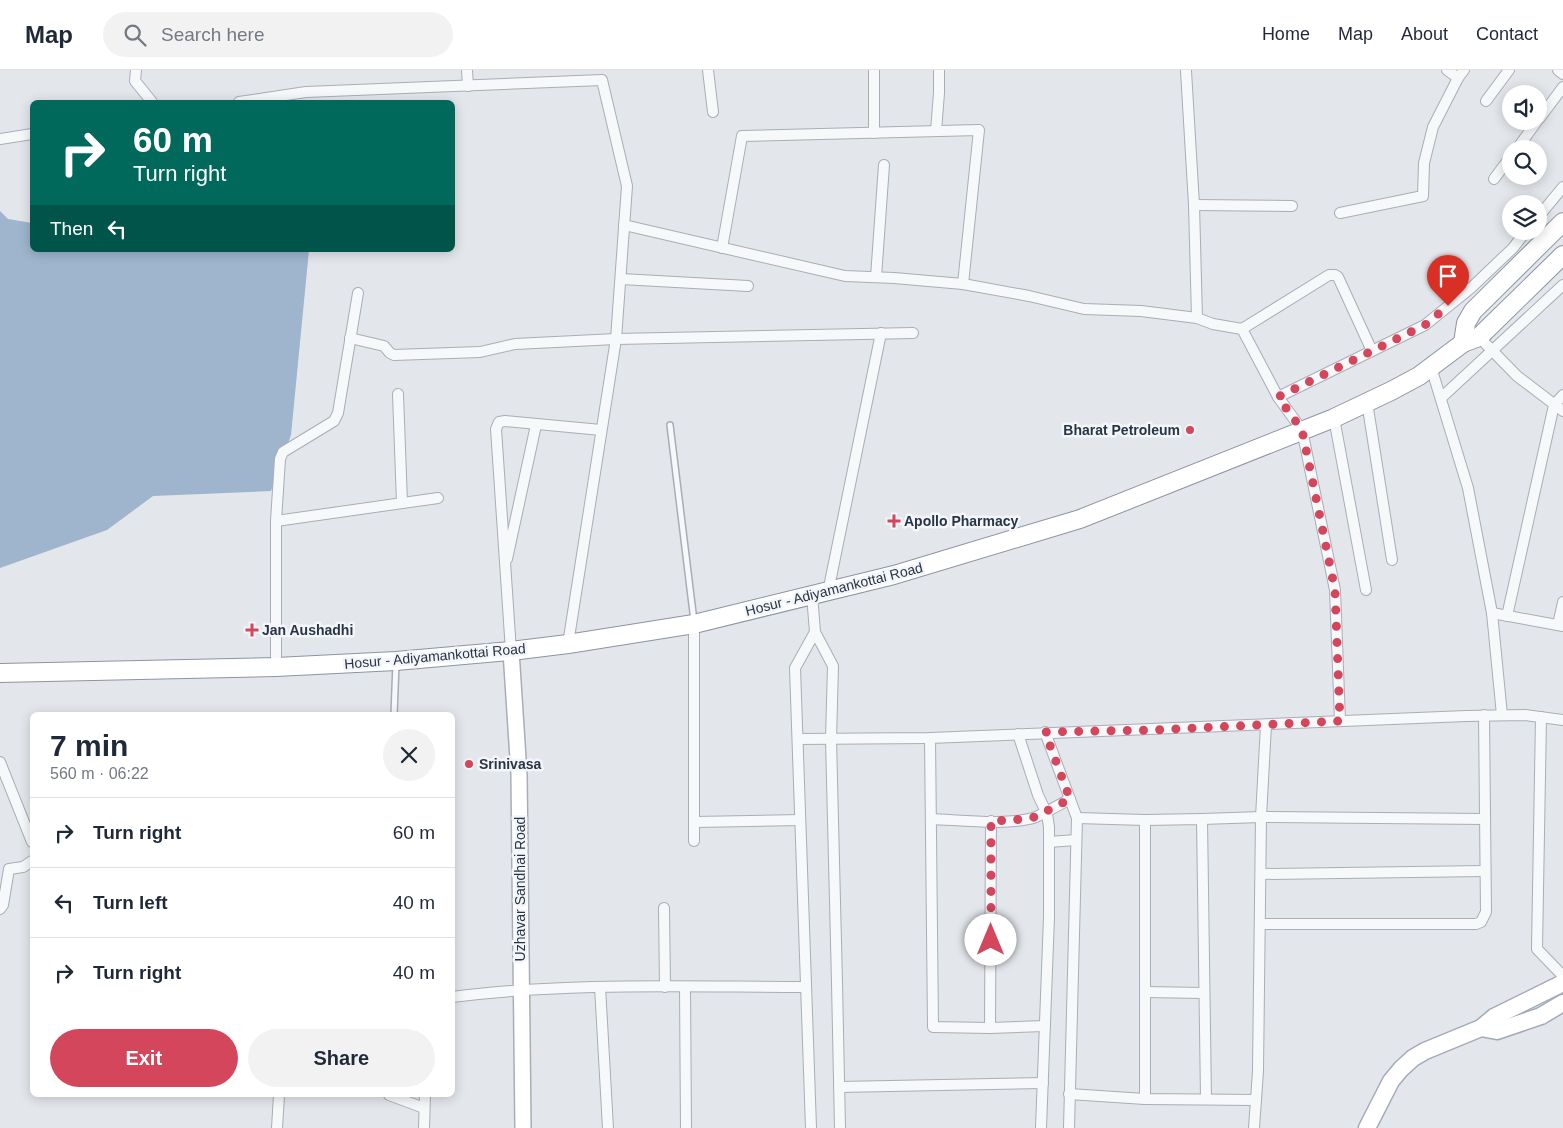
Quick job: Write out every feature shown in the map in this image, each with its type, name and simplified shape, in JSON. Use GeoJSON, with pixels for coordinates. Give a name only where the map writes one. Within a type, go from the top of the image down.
{"type":"FeatureCollection","features":[{"type":"Feature","properties":{"kind":"highway"},"geometry":{"type":"LineString","coordinates":[[1471,340],[1466,323],[1473,311],[1563,222]]}},
{"type":"Feature","properties":{"kind":"highway","name":"Hosur - Adiyamankottai Road"},"geometry":{"type":"LineString","coordinates":[[0,673],[276,668],[396,661],[510,651],[694,624],[894,575],[1080,519],[1334,418],[1398,387],[1471,340],[1563,254]]}},
{"type":"Feature","properties":{"kind":"main road","name":"Uzhavar Sandhai Road"},"geometry":{"type":"LineString","coordinates":[[510,651],[520,774],[523,1128]]}},
{"type":"Feature","properties":{"kind":"main road"},"geometry":{"type":"LineString","coordinates":[[1367,1128],[1391,1081],[1413,1058],[1424,1051],[1481,1028],[1494,1017],[1563,983]]}},
{"type":"Feature","properties":{"kind":"main road"},"geometry":{"type":"LineString","coordinates":[[1481,1028],[1497,1032],[1541,1016],[1563,1003]]}},
{"type":"Feature","properties":{"kind":"street"},"geometry":{"type":"LineString","coordinates":[[136,70],[135,81],[150,100]]}},
{"type":"Feature","properties":{"kind":"street"},"geometry":{"type":"LineString","coordinates":[[467,70],[468,86]]}},
{"type":"Feature","properties":{"kind":"street"},"geometry":{"type":"LineString","coordinates":[[708,70],[713,112]]}},
{"type":"Feature","properties":{"kind":"street"},"geometry":{"type":"LineString","coordinates":[[874,70],[874,133]]}},
{"type":"Feature","properties":{"kind":"street"},"geometry":{"type":"LineString","coordinates":[[936,131],[939,70]]}},
{"type":"Feature","properties":{"kind":"street"},"geometry":{"type":"LineString","coordinates":[[1340,213],[1424,196],[1424,163],[1433,127],[1461,74],[1447,70]]}},
{"type":"Feature","properties":{"kind":"street"},"geometry":{"type":"LineString","coordinates":[[1486,101],[1509,70]]}},
{"type":"Feature","properties":{"kind":"street"},"geometry":{"type":"LineString","coordinates":[[1558,70],[1563,74]]}},
{"type":"Feature","properties":{"kind":"street"},"geometry":{"type":"LineString","coordinates":[[1186,71],[1194,205],[1197,318]]}},
{"type":"Feature","properties":{"kind":"street"},"geometry":{"type":"LineString","coordinates":[[252,100],[306,92],[468,86],[602,75],[627,186],[616,339],[568,644]]}},
{"type":"Feature","properties":{"kind":"street"},"geometry":{"type":"LineString","coordinates":[[1547,108],[1563,87]]}},
{"type":"Feature","properties":{"kind":"street"},"geometry":{"type":"LineString","coordinates":[[722,248],[742,136],[979,130],[963,284]]}},
{"type":"Feature","properties":{"kind":"street"},"geometry":{"type":"LineString","coordinates":[[0,139],[30,134]]}},
{"type":"Feature","properties":{"kind":"street"},"geometry":{"type":"LineString","coordinates":[[876,277],[884,165]]}},
{"type":"Feature","properties":{"kind":"street"},"geometry":{"type":"LineString","coordinates":[[1494,179],[1502,168]]}},
{"type":"Feature","properties":{"kind":"street"},"geometry":{"type":"LineString","coordinates":[[1547,206],[1563,187]]}},
{"type":"Feature","properties":{"kind":"street"},"geometry":{"type":"LineString","coordinates":[[1194,205],[1292,206]]}},
{"type":"Feature","properties":{"kind":"street"},"geometry":{"type":"LineString","coordinates":[[624,224],[845,276],[963,284],[1029,296],[1084,309],[1140,311],[1197,318],[1213,324],[1242,329],[1329,275],[1335,276],[1338,277],[1372,351]]}},
{"type":"Feature","properties":{"kind":"street"},"geometry":{"type":"LineString","coordinates":[[1278,397],[1425,325],[1472,287],[1519,240]]}},
{"type":"Feature","properties":{"kind":"street"},"geometry":{"type":"LineString","coordinates":[[621,279],[748,286]]}},
{"type":"Feature","properties":{"kind":"street"},"geometry":{"type":"LineString","coordinates":[[1440,398],[1563,285]]}},
{"type":"Feature","properties":{"kind":"street"},"geometry":{"type":"LineString","coordinates":[[1472,287],[1484,301]]}},
{"type":"Feature","properties":{"kind":"street"},"geometry":{"type":"LineString","coordinates":[[276,668],[276,521],[280,459],[283,452],[334,421],[338,413],[358,293]]}},
{"type":"Feature","properties":{"kind":"street"},"geometry":{"type":"LineString","coordinates":[[1242,329],[1278,397],[1302,430],[1335,590],[1340,721]]}},
{"type":"Feature","properties":{"kind":"street"},"geometry":{"type":"LineString","coordinates":[[811,1128],[795,668],[815,632],[820,594],[881,333]]}},
{"type":"Feature","properties":{"kind":"street"},"geometry":{"type":"LineString","coordinates":[[350,338],[384,346],[394,355],[480,352],[515,344],[616,339],[913,333]]}},
{"type":"Feature","properties":{"kind":"street"},"geometry":{"type":"LineString","coordinates":[[1471,340],[1492,351],[1517,376],[1559,408]]}},
{"type":"Feature","properties":{"kind":"street"},"geometry":{"type":"LineString","coordinates":[[1431,367],[1468,488],[1492,614],[1502,715]]}},
{"type":"Feature","properties":{"kind":"street"},"geometry":{"type":"LineString","coordinates":[[398,394],[402,503]]}},
{"type":"Feature","properties":{"kind":"street"},"geometry":{"type":"LineString","coordinates":[[1507,616],[1563,395]]}},
{"type":"Feature","properties":{"kind":"street"},"geometry":{"type":"LineString","coordinates":[[1367,402],[1392,560]]}},
{"type":"Feature","properties":{"kind":"street"},"geometry":{"type":"LineString","coordinates":[[1334,418],[1366,590]]}},
{"type":"Feature","properties":{"kind":"street"},"geometry":{"type":"LineString","coordinates":[[510,651],[496,429],[499,422],[505,421],[601,430]]}},
{"type":"Feature","properties":{"kind":"street"},"geometry":{"type":"LineString","coordinates":[[504,573],[536,425]]}},
{"type":"Feature","properties":{"kind":"street"},"geometry":{"type":"LineString","coordinates":[[276,521],[438,498]]}},
{"type":"Feature","properties":{"kind":"street"},"geometry":{"type":"LineString","coordinates":[[1492,614],[1560,625],[1563,602]]}},
{"type":"Feature","properties":{"kind":"street"},"geometry":{"type":"LineString","coordinates":[[694,624],[694,841]]}},
{"type":"Feature","properties":{"kind":"street"},"geometry":{"type":"LineString","coordinates":[[815,632],[833,666],[831,739],[840,1128]]}},
{"type":"Feature","properties":{"kind":"street"},"geometry":{"type":"LineString","coordinates":[[798,739],[930,738],[1484,715],[1526,714],[1563,720]]}},
{"type":"Feature","properties":{"kind":"street"},"geometry":{"type":"LineString","coordinates":[[1260,924],[1476,924],[1481,922],[1486,912],[1484,715]]}},
{"type":"Feature","properties":{"kind":"street"},"geometry":{"type":"LineString","coordinates":[[1541,717],[1537,949],[1563,976]]}},
{"type":"Feature","properties":{"kind":"street"},"geometry":{"type":"LineString","coordinates":[[1254,1128],[1258,1072],[1262,817],[1266,725]]}},
{"type":"Feature","properties":{"kind":"street"},"geometry":{"type":"LineString","coordinates":[[1045,732],[1076,818],[1069,1128]]}},
{"type":"Feature","properties":{"kind":"street"},"geometry":{"type":"LineString","coordinates":[[1018,734],[1038,795],[1046,812],[1049,827],[1049,917],[1041,1128]]}},
{"type":"Feature","properties":{"kind":"street"},"geometry":{"type":"LineString","coordinates":[[930,738],[933,1027],[990,1028],[1045,1026]]}},
{"type":"Feature","properties":{"kind":"street"},"geometry":{"type":"LineString","coordinates":[[0,762],[30,837]]}},
{"type":"Feature","properties":{"kind":"street"},"geometry":{"type":"LineString","coordinates":[[932,819],[991,821],[1035,817],[1070,799]]}},
{"type":"Feature","properties":{"kind":"street"},"geometry":{"type":"LineString","coordinates":[[1076,818],[1145,820],[1262,817],[1485,819]]}},
{"type":"Feature","properties":{"kind":"street"},"geometry":{"type":"LineString","coordinates":[[1202,819],[1206,1099]]}},
{"type":"Feature","properties":{"kind":"street"},"geometry":{"type":"LineString","coordinates":[[694,822],[800,820]]}},
{"type":"Feature","properties":{"kind":"street"},"geometry":{"type":"LineString","coordinates":[[1144,1099],[1145,820]]}},
{"type":"Feature","properties":{"kind":"street"},"geometry":{"type":"LineString","coordinates":[[990,1028],[991,821]]}},
{"type":"Feature","properties":{"kind":"street"},"geometry":{"type":"LineString","coordinates":[[1049,842],[1076,840]]}},
{"type":"Feature","properties":{"kind":"street"},"geometry":{"type":"LineString","coordinates":[[0,909],[3,905],[4,869],[23,867],[30,862]]}},
{"type":"Feature","properties":{"kind":"street"},"geometry":{"type":"LineString","coordinates":[[1261,874],[1485,871]]}},
{"type":"Feature","properties":{"kind":"street"},"geometry":{"type":"LineString","coordinates":[[664,908],[665,987]]}},
{"type":"Feature","properties":{"kind":"street"},"geometry":{"type":"LineString","coordinates":[[600,987],[608,1128]]}},
{"type":"Feature","properties":{"kind":"street"},"geometry":{"type":"LineString","coordinates":[[455,997],[521,990],[600,987],[806,987]]}},
{"type":"Feature","properties":{"kind":"street"},"geometry":{"type":"LineString","coordinates":[[686,987],[686,1128]]}},
{"type":"Feature","properties":{"kind":"street"},"geometry":{"type":"LineString","coordinates":[[1145,992],[1204,993]]}},
{"type":"Feature","properties":{"kind":"street"},"geometry":{"type":"LineString","coordinates":[[839,1087],[1043,1083]]}},
{"type":"Feature","properties":{"kind":"street"},"geometry":{"type":"LineString","coordinates":[[1069,1094],[1144,1099],[1256,1100]]}},
{"type":"Feature","properties":{"kind":"street"},"geometry":{"type":"LineString","coordinates":[[277,1128],[279,1097]]}},
{"type":"Feature","properties":{"kind":"street"},"geometry":{"type":"LineString","coordinates":[[394,1097],[424,1108]]}},
{"type":"Feature","properties":{"kind":"street"},"geometry":{"type":"LineString","coordinates":[[424,1128],[425,1097]]}},
{"type":"Feature","properties":{"kind":"lane"},"geometry":{"type":"LineString","coordinates":[[670,425],[694,624]]}},
{"type":"Feature","properties":{"kind":"lane"},"geometry":{"type":"LineString","coordinates":[[394,712],[396,661]]}},
{"type":"Feature","properties":{"kind":"water"},"geometry":{"type":"Polygon","coordinates":[[[0,211],[8,219],[30,223],[30,252],[309,252],[291,435],[271,491],[153,496],[107,530],[0,568],[0,211]]]}},
{"type":"Feature","properties":{"kind":"place","name":"Bharat Petroleum"},"geometry":{"type":"Point","coordinates":[1190,430]}},
{"type":"Feature","properties":{"kind":"place","name":"Apollo Pharmacy"},"geometry":{"type":"Point","coordinates":[894,521]}},
{"type":"Feature","properties":{"kind":"place","name":"Jan Aushadhi"},"geometry":{"type":"Point","coordinates":[252,630]}},
{"type":"Feature","properties":{"kind":"place","name":"Srinivasa"},"geometry":{"type":"Point","coordinates":[469,764]}},
{"type":"Feature","properties":{"kind":"route"},"geometry":{"type":"LineString","coordinates":[[991,940],[991,821],[1035,817],[1070,799],[1045,732],[1154,730],[1340,721],[1335,590],[1302,430],[1278,397],[1425,325],[1448,306]]}}]}
